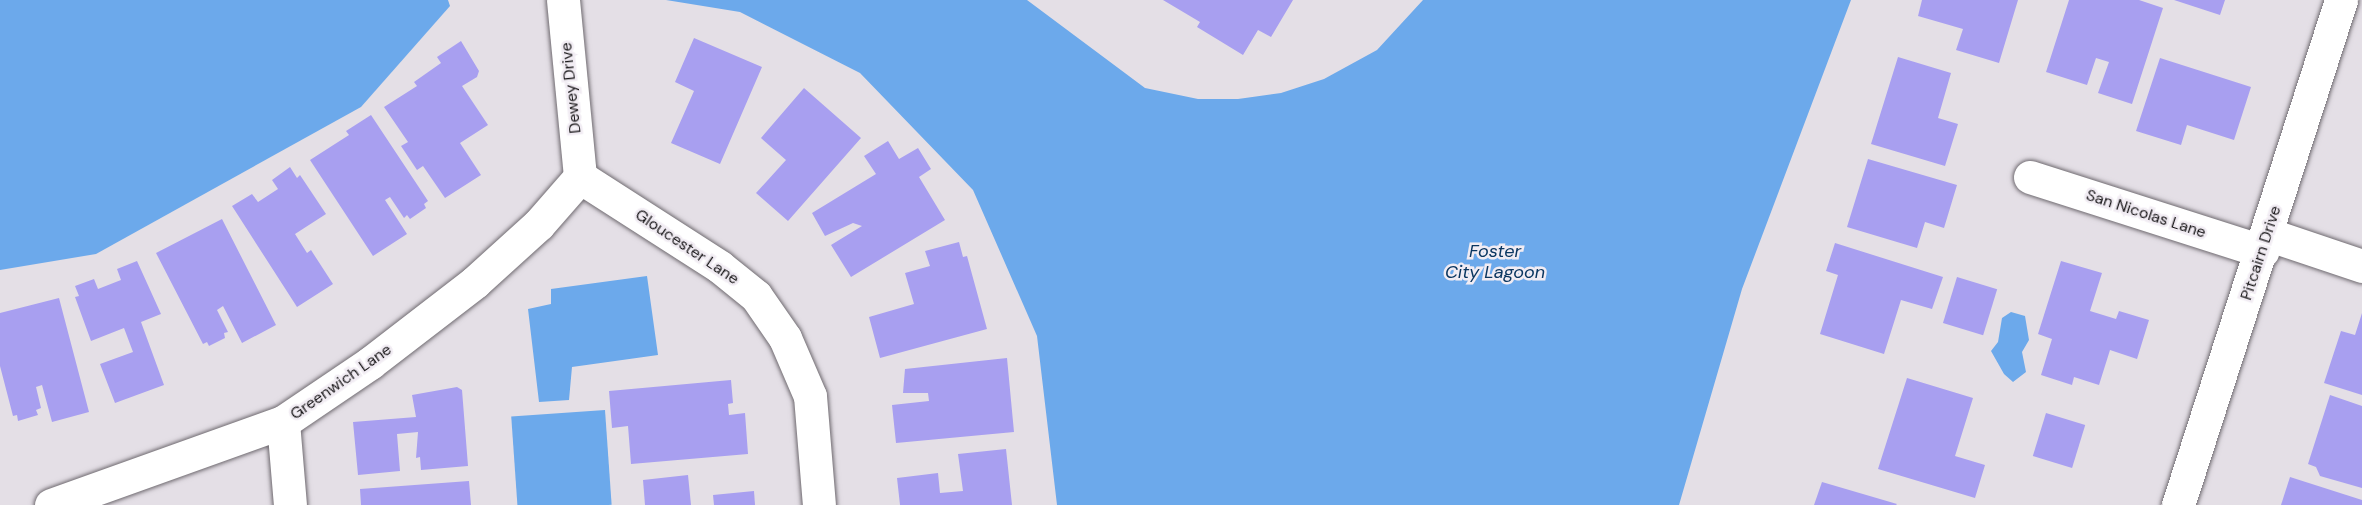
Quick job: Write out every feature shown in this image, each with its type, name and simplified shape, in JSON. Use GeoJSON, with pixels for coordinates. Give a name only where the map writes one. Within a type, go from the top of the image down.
{"type":"FeatureCollection","features":[{"type":"Feature","properties":{"kind":"street","name":"Dewey Drive"},"geometry":{"type":"LineString","coordinates":[[563,0],[580,177]]}},
{"type":"Feature","properties":{"kind":"street","name":"Pitcairn Drive"},"geometry":{"type":"LineString","coordinates":[[2178,505],[2341,0]]}},
{"type":"Feature","properties":{"kind":"street","name":"Greenwich Lane"},"geometry":{"type":"LineString","coordinates":[[51,505],[283,422],[370,363],[476,282],[539,224],[580,177]]}},
{"type":"Feature","properties":{"kind":"street","name":"Gloucester Lane"},"geometry":{"type":"LineString","coordinates":[[580,177],[720,267],[756,296],[785,338],[810,396],[819,505]]}},
{"type":"Feature","properties":{"kind":"street","name":"San Nicolas Lane"},"geometry":{"type":"LineString","coordinates":[[2030,177],[2264,242],[2362,266]]}},
{"type":"Feature","properties":{"kind":"street"},"geometry":{"type":"LineString","coordinates":[[283,422],[290,505]]}},
{"type":"Feature","properties":{"kind":"water"},"geometry":{"type":"Polygon","coordinates":[[[0,0],[448,0],[450,6],[361,107],[96,254],[0,270],[0,0]]]}},
{"type":"Feature","properties":{"kind":"water","name":"Foster City Lagoon"},"geometry":{"type":"Polygon","coordinates":[[[666,0],[1027,0],[1145,88],[1198,99],[1238,99],[1281,93],[1324,79],[1377,50],[1423,0],[1851,0],[1742,289],[1679,505],[1057,505],[1037,336],[973,190],[860,73],[740,12],[666,0]]]}},
{"type":"Feature","properties":{"kind":"water"},"geometry":{"type":"Polygon","coordinates":[[[647,276],[658,355],[572,367],[569,400],[539,402],[528,309],[551,304],[551,289],[647,276]]]}},
{"type":"Feature","properties":{"kind":"water"},"geometry":{"type":"Polygon","coordinates":[[[2011,312],[2025,316],[2029,340],[2022,352],[2026,372],[2013,382],[2004,374],[1991,351],[1998,342],[2002,318],[2011,312]]]}},
{"type":"Feature","properties":{"kind":"water"},"geometry":{"type":"Polygon","coordinates":[[[605,410],[612,505],[517,505],[511,417],[605,410]]]}},
{"type":"Feature","properties":{"kind":"building"},"geometry":{"type":"Polygon","coordinates":[[[1163,0],[1293,0],[1271,37],[1258,30],[1243,55],[1197,27],[1200,22],[1163,0]]]}},
{"type":"Feature","properties":{"kind":"building"},"geometry":{"type":"Polygon","coordinates":[[[1922,0],[2018,0],[1999,63],[1956,50],[1963,29],[1918,16],[1922,0]]]}},
{"type":"Feature","properties":{"kind":"building"},"geometry":{"type":"Polygon","coordinates":[[[2069,0],[2139,0],[2163,8],[2132,104],[2098,93],[2109,62],[2096,58],[2087,85],[2046,72],[2069,0]]]}},
{"type":"Feature","properties":{"kind":"building"},"geometry":{"type":"Polygon","coordinates":[[[2174,0],[2225,0],[2220,15],[2174,0]]]}},
{"type":"Feature","properties":{"kind":"building"},"geometry":{"type":"Polygon","coordinates":[[[694,38],[762,67],[720,164],[671,143],[694,91],[675,82],[694,38]]]}},
{"type":"Feature","properties":{"kind":"building"},"geometry":{"type":"Polygon","coordinates":[[[461,41],[479,71],[477,77],[462,86],[488,125],[460,143],[481,175],[445,198],[423,166],[417,170],[401,146],[408,142],[384,107],[417,86],[414,82],[441,63],[437,57],[461,41]]]}},
{"type":"Feature","properties":{"kind":"building"},"geometry":{"type":"Polygon","coordinates":[[[1898,57],[1951,73],[1938,118],[1958,124],[1945,166],[1871,144],[1898,57]]]}},
{"type":"Feature","properties":{"kind":"building"},"geometry":{"type":"Polygon","coordinates":[[[2160,58],[2251,87],[2234,140],[2187,125],[2181,145],[2136,131],[2160,58]]]}},
{"type":"Feature","properties":{"kind":"building"},"geometry":{"type":"Polygon","coordinates":[[[804,88],[861,138],[788,221],[756,193],[786,160],[761,138],[804,88]]]}},
{"type":"Feature","properties":{"kind":"building"},"geometry":{"type":"Polygon","coordinates":[[[371,115],[428,201],[424,204],[426,208],[410,219],[407,215],[404,218],[390,197],[385,200],[407,234],[373,256],[310,160],[349,135],[346,131],[371,115]]]}},
{"type":"Feature","properties":{"kind":"building"},"geometry":{"type":"Polygon","coordinates":[[[888,141],[899,159],[918,148],[931,169],[919,177],[945,220],[851,277],[831,245],[862,226],[853,223],[825,236],[812,213],[876,174],[864,156],[888,141]]]}},
{"type":"Feature","properties":{"kind":"building"},"geometry":{"type":"Polygon","coordinates":[[[1868,159],[1957,185],[1944,228],[1925,222],[1917,248],[1847,227],[1868,159]]]}},
{"type":"Feature","properties":{"kind":"building"},"geometry":{"type":"Polygon","coordinates":[[[290,167],[297,178],[300,175],[326,214],[295,234],[307,253],[311,250],[333,284],[297,307],[232,206],[252,194],[258,202],[278,189],[272,180],[290,167]]]}},
{"type":"Feature","properties":{"kind":"building"},"geometry":{"type":"Polygon","coordinates":[[[222,219],[276,325],[242,343],[223,306],[217,310],[228,332],[224,333],[225,338],[209,346],[207,342],[203,344],[156,253],[222,219]]]}},
{"type":"Feature","properties":{"kind":"building"},"geometry":{"type":"Polygon","coordinates":[[[959,242],[963,257],[967,256],[987,329],[880,358],[869,317],[914,304],[905,273],[930,266],[925,251],[959,242]]]}},
{"type":"Feature","properties":{"kind":"building"},"geometry":{"type":"Polygon","coordinates":[[[1835,243],[1943,277],[1932,309],[1901,300],[1884,354],[1820,334],[1838,275],[1826,271],[1835,243]]]}},
{"type":"Feature","properties":{"kind":"building"},"geometry":{"type":"Polygon","coordinates":[[[137,261],[161,314],[141,322],[164,385],[115,403],[100,364],[133,352],[124,328],[91,341],[75,297],[79,296],[75,286],[94,279],[98,289],[121,280],[117,269],[137,261]]]}},
{"type":"Feature","properties":{"kind":"building"},"geometry":{"type":"Polygon","coordinates":[[[2061,261],[2102,273],[2090,311],[2116,319],[2119,311],[2149,320],[2137,359],[2110,350],[2099,385],[2074,377],[2072,385],[2041,375],[2052,339],[2038,334],[2061,261]]]}},
{"type":"Feature","properties":{"kind":"building"},"geometry":{"type":"Polygon","coordinates":[[[1957,277],[1997,289],[1983,335],[1943,323],[1957,277]]]}},
{"type":"Feature","properties":{"kind":"building"},"geometry":{"type":"Polygon","coordinates":[[[59,298],[89,412],[52,422],[42,385],[36,387],[41,408],[36,410],[38,415],[18,421],[17,415],[13,416],[0,366],[0,313],[59,298]]]}},
{"type":"Feature","properties":{"kind":"building"},"geometry":{"type":"Polygon","coordinates":[[[2362,313],[2362,395],[2324,383],[2341,331],[2355,335],[2362,313]]]}},
{"type":"Feature","properties":{"kind":"building"},"geometry":{"type":"Polygon","coordinates":[[[1007,358],[1014,432],[896,443],[892,405],[929,401],[928,393],[903,393],[905,369],[1007,358]]]}},
{"type":"Feature","properties":{"kind":"building"},"geometry":{"type":"Polygon","coordinates":[[[1907,378],[1973,398],[1955,456],[1985,465],[1975,498],[1878,469],[1907,378]]]}},
{"type":"Feature","properties":{"kind":"building"},"geometry":{"type":"Polygon","coordinates":[[[731,380],[733,403],[728,404],[729,415],[745,413],[748,454],[631,464],[628,426],[612,428],[609,391],[731,380]]]}},
{"type":"Feature","properties":{"kind":"building"},"geometry":{"type":"Polygon","coordinates":[[[457,387],[462,390],[468,466],[421,470],[420,457],[416,458],[418,432],[397,434],[400,471],[358,475],[353,422],[416,417],[412,395],[457,387]]]}},
{"type":"Feature","properties":{"kind":"building"},"geometry":{"type":"Polygon","coordinates":[[[2330,395],[2362,406],[2362,488],[2320,476],[2316,467],[2308,464],[2330,395]]]}},
{"type":"Feature","properties":{"kind":"building"},"geometry":{"type":"Polygon","coordinates":[[[2046,413],[2085,425],[2072,468],[2033,456],[2046,413]]]}},
{"type":"Feature","properties":{"kind":"building"},"geometry":{"type":"Polygon","coordinates":[[[1006,449],[1012,505],[900,505],[897,478],[938,473],[940,493],[963,491],[958,454],[1006,449]]]}},
{"type":"Feature","properties":{"kind":"building"},"geometry":{"type":"Polygon","coordinates":[[[688,475],[691,505],[645,505],[643,480],[688,475]]]}},
{"type":"Feature","properties":{"kind":"building"},"geometry":{"type":"Polygon","coordinates":[[[2290,477],[2362,500],[2362,505],[2281,505],[2290,477]]]}},
{"type":"Feature","properties":{"kind":"building"},"geometry":{"type":"Polygon","coordinates":[[[469,481],[471,505],[361,505],[360,489],[469,481]]]}},
{"type":"Feature","properties":{"kind":"building"},"geometry":{"type":"Polygon","coordinates":[[[1822,482],[1897,504],[1814,505],[1822,482]]]}},
{"type":"Feature","properties":{"kind":"building"},"geometry":{"type":"Polygon","coordinates":[[[754,491],[755,505],[714,505],[713,495],[754,491]]]}}]}
